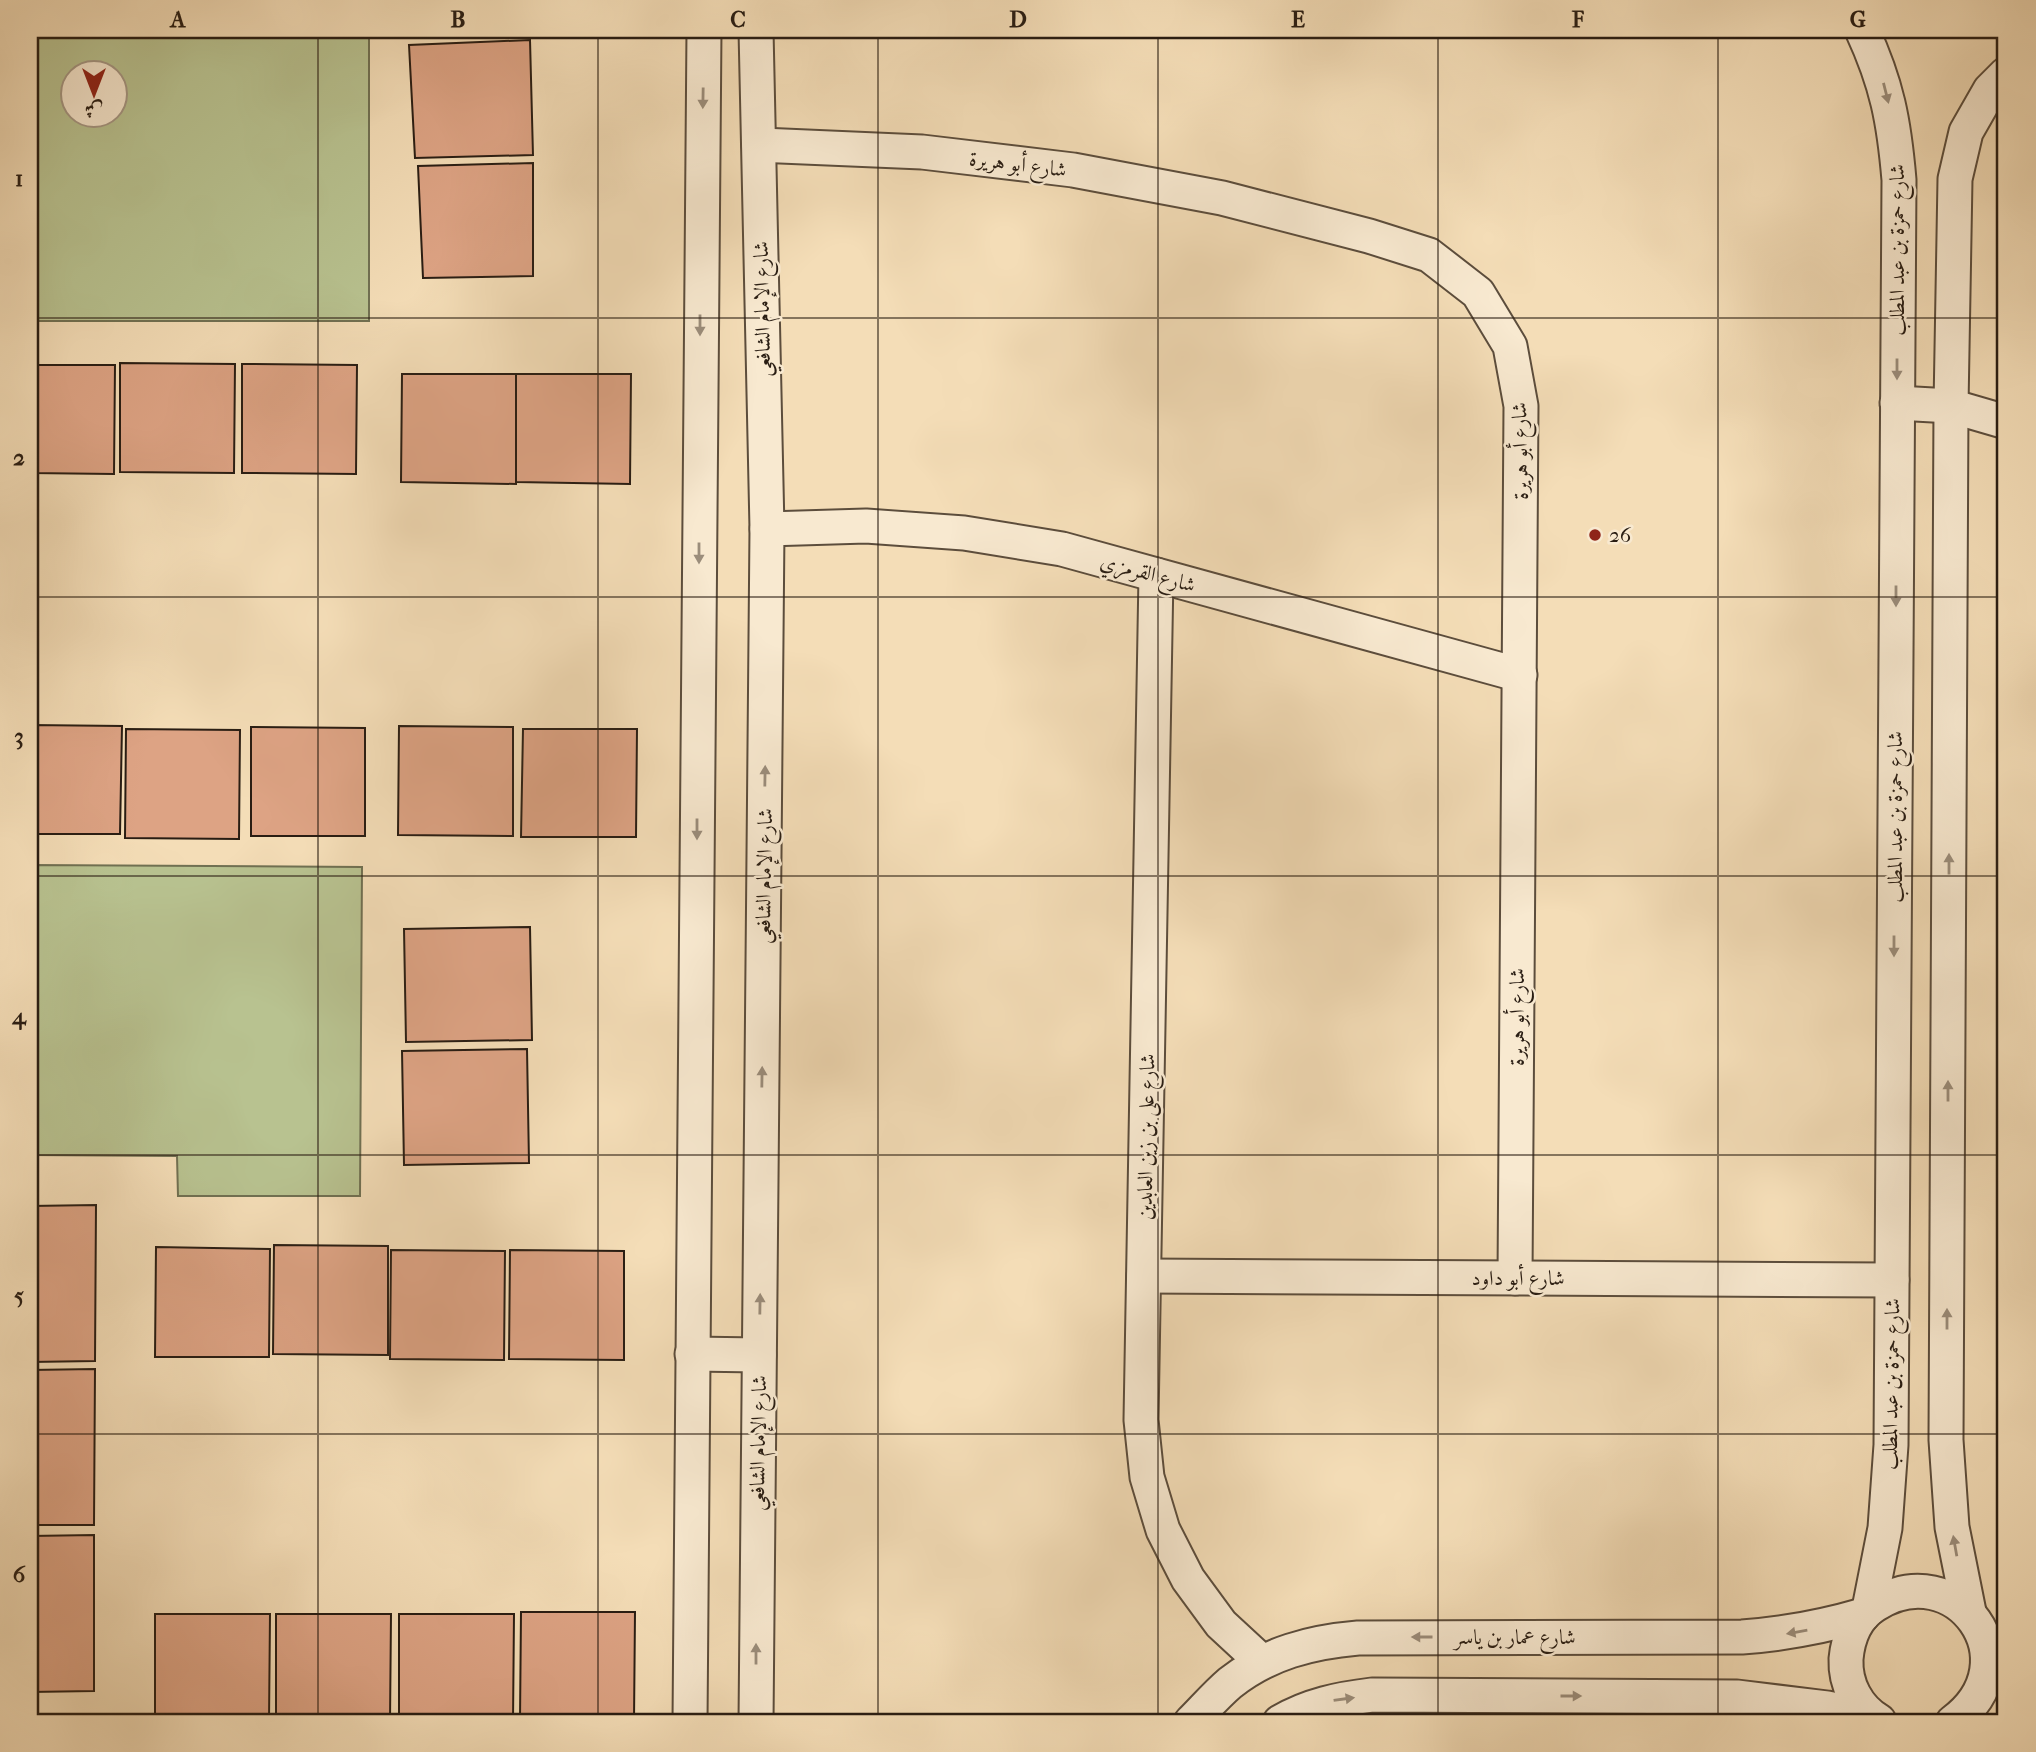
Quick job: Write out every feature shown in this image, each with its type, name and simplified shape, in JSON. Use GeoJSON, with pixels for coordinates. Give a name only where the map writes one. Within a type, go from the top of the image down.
{"type":"FeatureCollection","features":[{"type":"Feature","properties":{"kind":"street"},"geometry":{"type":"LineString","coordinates":[[690,1722],[704,30]]}},
{"type":"Feature","properties":{"kind":"street","name":"شارع الإمام الشافعي"},"geometry":{"type":"LineString","coordinates":[[756,30],[767,529],[756,1722]]}},
{"type":"Feature","properties":{"kind":"street","name":"شارع حمزة بن عبد المطلب"},"geometry":{"type":"LineString","coordinates":[[1862,30],[1880,68],[1894,123],[1899,180],[1889,1487],[1878,1569],[1866,1612],[1852,1631],[1846,1668],[1858,1703],[1877,1719]]}},
{"type":"Feature","properties":{"kind":"street"},"geometry":{"type":"LineString","coordinates":[[2006,74],[1990,90],[1966,132],[1955,179],[1951,407],[1946,1440],[1952,1527],[1969,1612],[1983,1633],[1988,1657],[2006,1697]]}},
{"type":"Feature","properties":{"kind":"street","name":"شارع أبو هريرة"},"geometry":{"type":"LineString","coordinates":[[759,145],[922,152],[1073,170],[1222,198],[1429,254],[1478,293],[1510,346],[1521,407],[1515,1278]]}},
{"type":"Feature","properties":{"kind":"street"},"geometry":{"type":"LineString","coordinates":[[1897,403],[1951,407],[2006,422]]}},
{"type":"Feature","properties":{"kind":"street","name":"شارع القرمزي"},"geometry":{"type":"LineString","coordinates":[[767,529],[866,526],[964,533],[1062,549],[1520,675]]}},
{"type":"Feature","properties":{"kind":"street","name":"شارع على بن زين العابدين"},"geometry":{"type":"LineString","coordinates":[[1156,575],[1141,1420],[1147,1477],[1163,1530],[1188,1579],[1221,1623],[1262,1662]]}},
{"type":"Feature","properties":{"kind":"street","name":"شارع أبو داود"},"geometry":{"type":"LineString","coordinates":[[1144,1276],[1892,1280]]}},
{"type":"Feature","properties":{"kind":"street"},"geometry":{"type":"LineString","coordinates":[[692,1354],[760,1355]]}},
{"type":"Feature","properties":{"kind":"street","name":"شارع عمار بن ياسر"},"geometry":{"type":"LineString","coordinates":[[1191,1722],[1230,1684],[1262,1662],[1292,1649],[1325,1640],[1358,1637],[1742,1637],[1783,1634],[1824,1627],[1866,1612],[1887,1597],[1908,1591],[1930,1592],[1951,1599],[1969,1612]]}},
{"type":"Feature","properties":{"kind":"street"},"geometry":{"type":"LineString","coordinates":[[1954,1722],[1967,1712],[1980,1696],[1987,1677],[1988,1657]]}},
{"type":"Feature","properties":{"kind":"street"},"geometry":{"type":"LineString","coordinates":[[1280,1722],[1296,1713],[1333,1700],[1372,1695],[1737,1697],[1827,1708],[1877,1719]]}},
{"type":"Feature","properties":{"kind":"green space"},"geometry":{"type":"Polygon","coordinates":[[[30,30],[369,30],[369,321],[30,321],[30,30]]]}},
{"type":"Feature","properties":{"kind":"green space"},"geometry":{"type":"Polygon","coordinates":[[[30,865],[362,867],[360,1196],[178,1196],[177,1156],[30,1155],[30,865]]]}},
{"type":"Feature","properties":{"kind":"building"},"geometry":{"type":"Polygon","coordinates":[[[530,40],[533,155],[415,158],[409,45],[530,40]]]}},
{"type":"Feature","properties":{"kind":"building"},"geometry":{"type":"Polygon","coordinates":[[[533,163],[533,276],[423,278],[418,166],[533,163]]]}},
{"type":"Feature","properties":{"kind":"building"},"geometry":{"type":"Polygon","coordinates":[[[120,363],[235,364],[234,473],[120,472],[120,363]]]}},
{"type":"Feature","properties":{"kind":"building"},"geometry":{"type":"Polygon","coordinates":[[[242,364],[357,365],[356,474],[242,473],[242,364]]]}},
{"type":"Feature","properties":{"kind":"building"},"geometry":{"type":"Polygon","coordinates":[[[30,365],[115,365],[114,474],[30,473],[30,365]]]}},
{"type":"Feature","properties":{"kind":"building"},"geometry":{"type":"Polygon","coordinates":[[[402,374],[516,374],[516,484],[401,482],[402,374]]]}},
{"type":"Feature","properties":{"kind":"building"},"geometry":{"type":"Polygon","coordinates":[[[516,374],[631,374],[630,484],[516,482],[516,374]]]}},
{"type":"Feature","properties":{"kind":"building"},"geometry":{"type":"Polygon","coordinates":[[[30,725],[122,726],[120,834],[30,834],[30,725]]]}},
{"type":"Feature","properties":{"kind":"building"},"geometry":{"type":"Polygon","coordinates":[[[399,726],[513,727],[513,836],[398,835],[399,726]]]}},
{"type":"Feature","properties":{"kind":"building"},"geometry":{"type":"Polygon","coordinates":[[[251,727],[365,728],[365,836],[251,836],[251,727]]]}},
{"type":"Feature","properties":{"kind":"building"},"geometry":{"type":"Polygon","coordinates":[[[126,729],[240,730],[239,839],[125,838],[126,729]]]}},
{"type":"Feature","properties":{"kind":"building"},"geometry":{"type":"Polygon","coordinates":[[[523,729],[637,729],[636,837],[521,837],[523,729]]]}},
{"type":"Feature","properties":{"kind":"building"},"geometry":{"type":"Polygon","coordinates":[[[530,927],[532,1040],[406,1042],[404,929],[530,927]]]}},
{"type":"Feature","properties":{"kind":"building"},"geometry":{"type":"Polygon","coordinates":[[[527,1049],[529,1163],[404,1165],[402,1051],[527,1049]]]}},
{"type":"Feature","properties":{"kind":"building"},"geometry":{"type":"Polygon","coordinates":[[[96,1205],[95,1361],[30,1362],[30,1206],[96,1205]]]}},
{"type":"Feature","properties":{"kind":"building"},"geometry":{"type":"Polygon","coordinates":[[[274,1245],[388,1246],[388,1355],[273,1354],[274,1245]]]}},
{"type":"Feature","properties":{"kind":"building"},"geometry":{"type":"Polygon","coordinates":[[[156,1247],[270,1249],[269,1357],[155,1357],[156,1247]]]}},
{"type":"Feature","properties":{"kind":"building"},"geometry":{"type":"Polygon","coordinates":[[[391,1250],[505,1251],[504,1360],[390,1359],[391,1250]]]}},
{"type":"Feature","properties":{"kind":"building"},"geometry":{"type":"Polygon","coordinates":[[[510,1250],[624,1251],[624,1360],[509,1359],[510,1250]]]}},
{"type":"Feature","properties":{"kind":"building"},"geometry":{"type":"Polygon","coordinates":[[[95,1369],[94,1525],[30,1525],[30,1370],[95,1369]]]}},
{"type":"Feature","properties":{"kind":"building"},"geometry":{"type":"Polygon","coordinates":[[[94,1535],[94,1691],[30,1692],[30,1536],[94,1535]]]}},
{"type":"Feature","properties":{"kind":"building"},"geometry":{"type":"Polygon","coordinates":[[[521,1612],[635,1612],[634,1721],[520,1720],[521,1612]]]}},
{"type":"Feature","properties":{"kind":"building"},"geometry":{"type":"Polygon","coordinates":[[[155,1614],[270,1614],[269,1722],[155,1722],[155,1614]]]}},
{"type":"Feature","properties":{"kind":"building"},"geometry":{"type":"Polygon","coordinates":[[[276,1614],[391,1614],[390,1722],[276,1722],[276,1614]]]}},
{"type":"Feature","properties":{"kind":"building"},"geometry":{"type":"Polygon","coordinates":[[[399,1614],[514,1614],[513,1722],[399,1722],[399,1614]]]}},
{"type":"Feature","properties":{"kind":"place","name":"26"},"geometry":{"type":"Point","coordinates":[1595,535]}}]}
